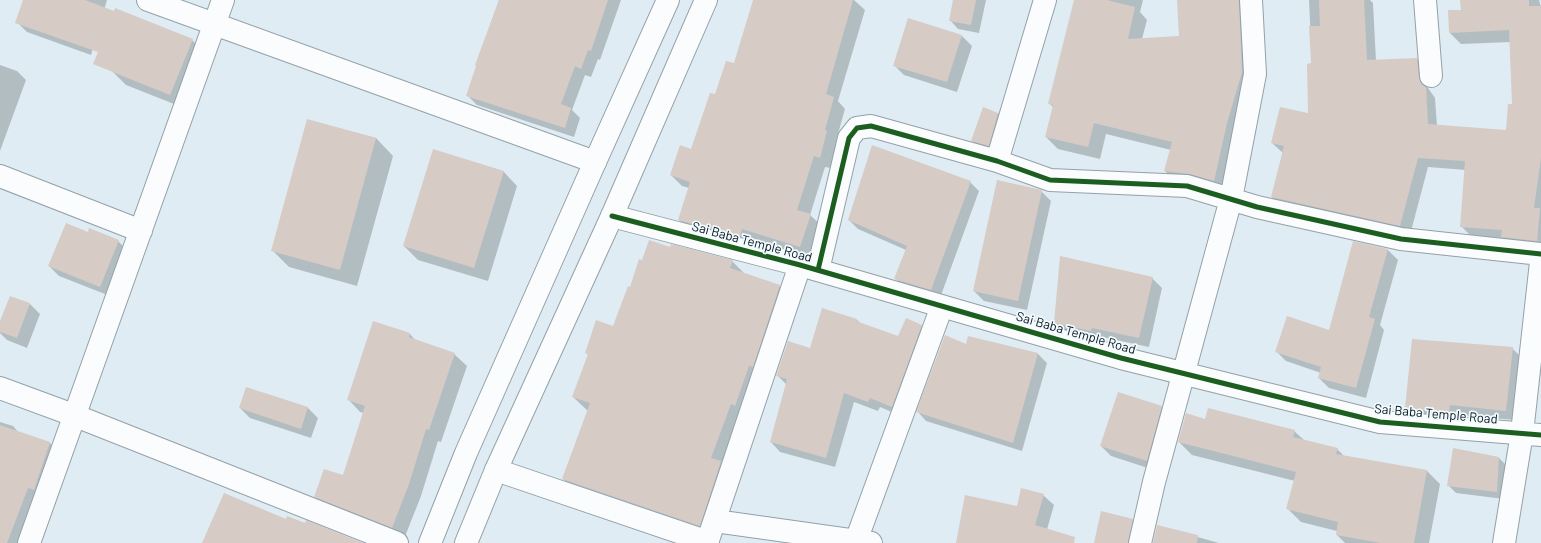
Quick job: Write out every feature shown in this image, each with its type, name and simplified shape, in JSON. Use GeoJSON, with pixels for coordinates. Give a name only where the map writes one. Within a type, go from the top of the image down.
{"type":"FeatureCollection","features":[{"type":"Feature","properties":{"kind":"street"},"geometry":{"type":"LineString","coordinates":[[148,0],[595,162]]}},
{"type":"Feature","properties":{"kind":"street"},"geometry":{"type":"LineString","coordinates":[[30,543],[223,0]]}},
{"type":"Feature","properties":{"kind":"street"},"geometry":{"type":"LineString","coordinates":[[430,543],[466,453],[668,0]]}},
{"type":"Feature","properties":{"kind":"street"},"geometry":{"type":"LineString","coordinates":[[466,543],[496,470],[612,216],[706,0]]}},
{"type":"Feature","properties":{"kind":"street"},"geometry":{"type":"LineString","coordinates":[[997,161],[1044,0]]}},
{"type":"Feature","properties":{"kind":"street"},"geometry":{"type":"LineString","coordinates":[[1140,543],[1154,482],[1231,199],[1255,74],[1251,0]]}},
{"type":"Feature","properties":{"kind":"street"},"geometry":{"type":"LineString","coordinates":[[1425,0],[1431,76]]}},
{"type":"Feature","properties":{"kind":"street"},"geometry":{"type":"LineString","coordinates":[[496,470],[708,542],[809,268],[849,138],[857,128],[871,126],[997,161],[1050,180],[1188,186],[1257,207],[1400,238],[1541,254]]}},
{"type":"Feature","properties":{"kind":"street"},"geometry":{"type":"LineString","coordinates":[[0,176],[141,231]]}},
{"type":"Feature","properties":{"kind":"street","name":"Sai Baba Temple Road"},"geometry":{"type":"LineString","coordinates":[[612,216],[809,268],[1121,358],[1380,422],[1532,434]]}},
{"type":"Feature","properties":{"kind":"street"},"geometry":{"type":"LineString","coordinates":[[1504,543],[1532,434],[1541,262]]}},
{"type":"Feature","properties":{"kind":"street"},"geometry":{"type":"LineString","coordinates":[[715,521],[823,540],[863,542],[942,306]]}},
{"type":"Feature","properties":{"kind":"street"},"geometry":{"type":"LineString","coordinates":[[0,388],[76,416],[397,543]]}},
{"type":"Feature","properties":{"kind":"building"},"geometry":{"type":"Polygon","coordinates":[[[23,0],[85,0],[114,11],[115,8],[193,39],[170,95],[93,64],[98,52],[15,23],[23,0]]]}},
{"type":"Feature","properties":{"kind":"building"},"geometry":{"type":"Polygon","coordinates":[[[499,0],[608,0],[591,51],[588,50],[581,69],[575,66],[561,104],[571,108],[565,128],[466,96],[476,66],[475,65],[499,0]]]}},
{"type":"Feature","properties":{"kind":"building"},"geometry":{"type":"Polygon","coordinates":[[[753,0],[853,0],[826,94],[834,97],[825,130],[827,131],[820,158],[814,156],[797,210],[811,214],[800,247],[742,229],[740,236],[678,220],[690,182],[670,175],[680,145],[691,149],[710,93],[715,94],[726,61],[734,63],[753,0]]]}},
{"type":"Feature","properties":{"kind":"building"},"geometry":{"type":"Polygon","coordinates":[[[953,0],[976,0],[971,25],[949,21],[953,0]]]}},
{"type":"Feature","properties":{"kind":"building"},"geometry":{"type":"Polygon","coordinates":[[[1074,0],[1107,0],[1135,7],[1128,39],[1179,36],[1177,0],[1239,0],[1242,72],[1227,123],[1214,181],[1190,174],[1164,171],[1172,142],[1094,123],[1088,147],[1045,137],[1053,105],[1048,104],[1074,0]]]}},
{"type":"Feature","properties":{"kind":"building"},"geometry":{"type":"Polygon","coordinates":[[[1319,0],[1364,0],[1367,60],[1417,58],[1419,77],[1421,83],[1426,87],[1428,124],[1506,130],[1508,104],[1512,104],[1509,30],[1449,33],[1448,10],[1461,10],[1460,0],[1529,0],[1529,6],[1541,6],[1541,158],[1534,208],[1540,208],[1537,241],[1501,237],[1502,230],[1460,227],[1465,161],[1418,158],[1400,226],[1271,197],[1284,146],[1271,143],[1280,107],[1308,113],[1307,64],[1311,63],[1309,26],[1320,26],[1319,0]]]}},
{"type":"Feature","properties":{"kind":"building"},"geometry":{"type":"Polygon","coordinates":[[[908,18],[962,35],[947,82],[893,66],[908,18]]]}},
{"type":"Feature","properties":{"kind":"building"},"geometry":{"type":"Polygon","coordinates":[[[983,107],[998,113],[989,146],[971,141],[983,107]]]}},
{"type":"Feature","properties":{"kind":"building"},"geometry":{"type":"Polygon","coordinates":[[[307,119],[376,138],[340,270],[271,251],[307,119]]]}},
{"type":"Feature","properties":{"kind":"building"},"geometry":{"type":"Polygon","coordinates":[[[872,145],[971,181],[931,290],[894,279],[907,246],[848,220],[872,145]]]}},
{"type":"Feature","properties":{"kind":"building"},"geometry":{"type":"Polygon","coordinates":[[[433,149],[504,171],[474,268],[403,246],[433,149]]]}},
{"type":"Feature","properties":{"kind":"building"},"geometry":{"type":"Polygon","coordinates":[[[997,180],[1042,190],[1018,301],[973,291],[997,180]]]}},
{"type":"Feature","properties":{"kind":"building"},"geometry":{"type":"Polygon","coordinates":[[[66,223],[88,232],[89,228],[119,240],[100,287],[48,266],[66,223]]]}},
{"type":"Feature","properties":{"kind":"building"},"geometry":{"type":"Polygon","coordinates":[[[649,240],[670,247],[671,244],[733,260],[730,268],[780,285],[753,367],[749,366],[735,406],[731,404],[711,458],[721,461],[700,526],[562,479],[590,403],[572,397],[588,354],[585,353],[596,320],[613,326],[628,286],[630,287],[639,259],[642,260],[649,240]]]}},
{"type":"Feature","properties":{"kind":"building"},"geometry":{"type":"Polygon","coordinates":[[[1353,241],[1388,249],[1369,317],[1375,319],[1356,388],[1318,378],[1321,367],[1275,352],[1287,316],[1329,330],[1353,241]]]}},
{"type":"Feature","properties":{"kind":"building"},"geometry":{"type":"Polygon","coordinates":[[[1060,256],[1153,277],[1139,338],[1092,328],[1091,331],[1054,323],[1060,256]]]}},
{"type":"Feature","properties":{"kind":"building"},"geometry":{"type":"Polygon","coordinates":[[[10,296],[30,303],[17,338],[0,332],[0,321],[10,296]]]}},
{"type":"Feature","properties":{"kind":"building"},"geometry":{"type":"Polygon","coordinates":[[[822,308],[857,319],[856,321],[898,336],[906,318],[922,325],[892,407],[870,398],[868,402],[844,393],[826,458],[770,442],[787,379],[776,376],[788,341],[810,348],[822,308]]]}},
{"type":"Feature","properties":{"kind":"building"},"geometry":{"type":"Polygon","coordinates":[[[373,321],[410,333],[409,337],[455,353],[429,430],[426,429],[409,484],[392,528],[314,497],[324,469],[343,475],[365,406],[347,400],[373,321]]]}},
{"type":"Feature","properties":{"kind":"building"},"geometry":{"type":"Polygon","coordinates":[[[945,335],[966,344],[968,336],[1038,353],[1013,443],[916,412],[945,335]]]}},
{"type":"Feature","properties":{"kind":"building"},"geometry":{"type":"Polygon","coordinates":[[[1412,339],[1513,347],[1506,411],[1450,405],[1449,413],[1405,408],[1412,339]]]}},
{"type":"Feature","properties":{"kind":"building"},"geometry":{"type":"Polygon","coordinates":[[[246,387],[308,407],[301,429],[239,408],[246,387]]]}},
{"type":"Feature","properties":{"kind":"building"},"geometry":{"type":"Polygon","coordinates":[[[1118,392],[1162,406],[1147,461],[1100,446],[1118,392]]]}},
{"type":"Feature","properties":{"kind":"building"},"geometry":{"type":"Polygon","coordinates":[[[1208,408],[1295,430],[1293,437],[1338,448],[1336,454],[1427,470],[1414,543],[1381,543],[1336,535],[1338,522],[1286,509],[1296,472],[1178,442],[1186,413],[1205,419],[1208,408]]]}},
{"type":"Feature","properties":{"kind":"building"},"geometry":{"type":"Polygon","coordinates":[[[0,425],[50,442],[34,490],[28,488],[7,543],[0,543],[0,425]]]}},
{"type":"Feature","properties":{"kind":"building"},"geometry":{"type":"Polygon","coordinates":[[[1453,448],[1499,457],[1497,492],[1447,486],[1453,448]]]}},
{"type":"Feature","properties":{"kind":"building"},"geometry":{"type":"Polygon","coordinates":[[[1021,488],[1044,494],[1035,525],[1075,537],[1074,543],[956,543],[965,495],[1017,506],[1021,488]]]}},
{"type":"Feature","properties":{"kind":"building"},"geometry":{"type":"Polygon","coordinates":[[[224,493],[286,519],[287,516],[305,523],[306,520],[363,543],[202,543],[224,493]]]}},
{"type":"Feature","properties":{"kind":"building"},"geometry":{"type":"Polygon","coordinates":[[[1101,511],[1133,519],[1128,543],[1094,543],[1101,511]]]}},
{"type":"Feature","properties":{"kind":"building"},"geometry":{"type":"Polygon","coordinates":[[[1157,525],[1198,535],[1197,543],[1153,543],[1157,525]]]}},
{"type":"Feature","properties":{"kind":"cycle path"},"geometry":{"type":"LineString","coordinates":[[818,270],[849,138],[857,128],[871,126],[997,161],[1050,180],[1187,186],[1257,207],[1401,239],[1541,254]]}},
{"type":"Feature","properties":{"kind":"cycle path"},"geometry":{"type":"LineString","coordinates":[[612,216],[800,265],[1121,358],[1380,422],[1541,435]]}}]}
